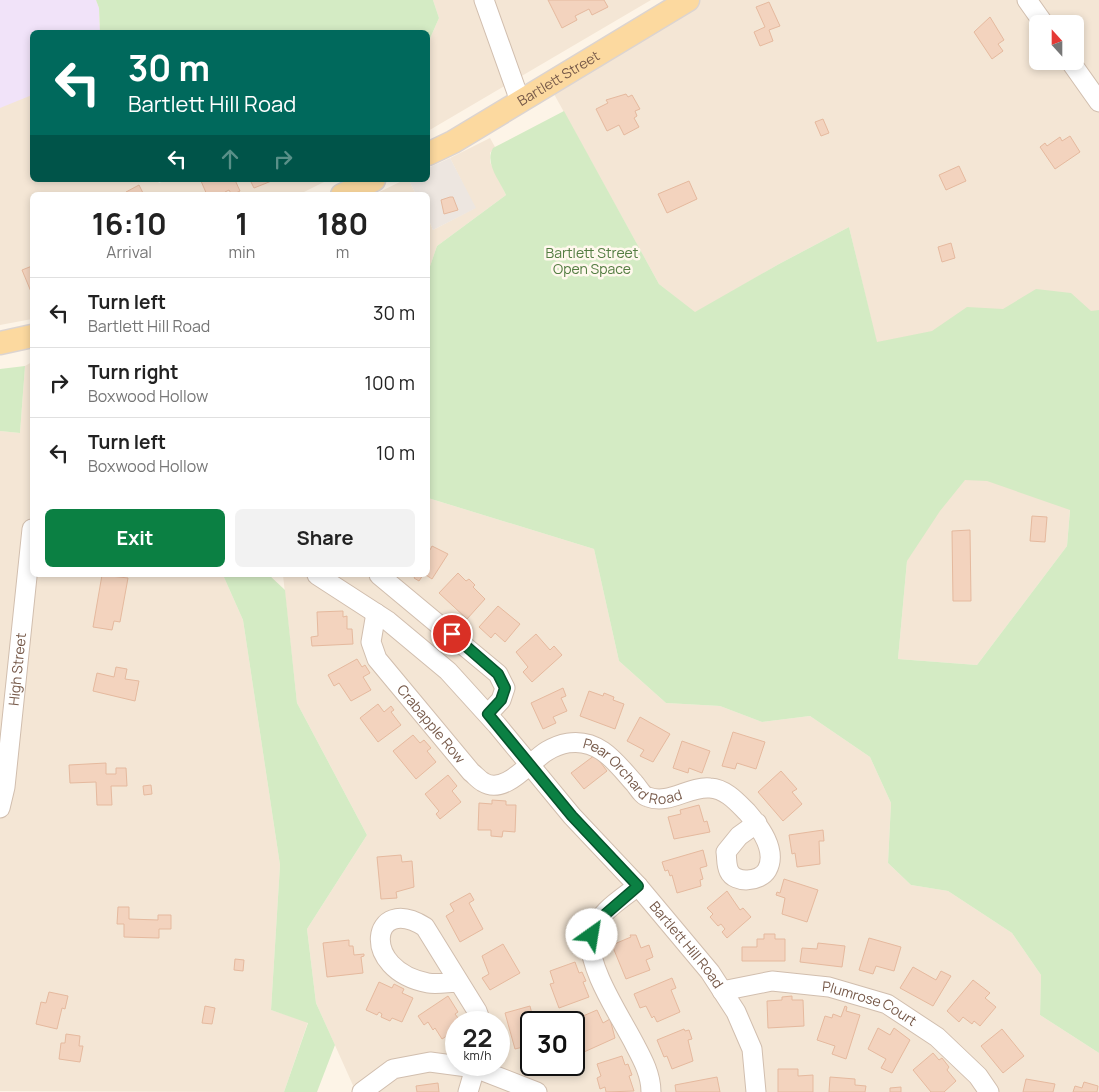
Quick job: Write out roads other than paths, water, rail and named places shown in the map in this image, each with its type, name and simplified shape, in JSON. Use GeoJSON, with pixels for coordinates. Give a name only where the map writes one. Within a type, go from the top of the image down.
{"type":"FeatureCollection","features":[{"type":"Feature","properties":{"kind":"main road","name":"Bartlett Street"},"geometry":{"type":"LineString","coordinates":[[430,153],[453,142],[688,0]]}},
{"type":"Feature","properties":{"kind":"main road"},"geometry":{"type":"LineString","coordinates":[[348,192],[370,182]]}},
{"type":"Feature","properties":{"kind":"main road"},"geometry":{"type":"LineString","coordinates":[[0,343],[30,336]]}},
{"type":"Feature","properties":{"kind":"street"},"geometry":{"type":"LineString","coordinates":[[484,0],[520,101]]}},
{"type":"Feature","properties":{"kind":"street"},"geometry":{"type":"LineString","coordinates":[[1027,0],[1038,15]]}},
{"type":"Feature","properties":{"kind":"street"},"geometry":{"type":"LineString","coordinates":[[1076,70],[1099,102]]}},
{"type":"Feature","properties":{"kind":"street","name":"High Street"},"geometry":{"type":"LineString","coordinates":[[0,808],[5,787],[30,548]]}},
{"type":"Feature","properties":{"kind":"street","name":"Bartlett Hill Road"},"geometry":{"type":"LineString","coordinates":[[320,577],[376,613],[448,671],[488,714],[572,816],[638,886],[710,972],[736,1012],[752,1048],[756,1092]]}},
{"type":"Feature","properties":{"kind":"street"},"geometry":{"type":"LineString","coordinates":[[381,577],[498,674],[505,688],[501,700],[488,714]]}},
{"type":"Feature","properties":{"kind":"street","name":"Crabapple Row"},"geometry":{"type":"LineString","coordinates":[[376,613],[371,642],[377,659],[471,772],[484,783],[501,784],[514,779],[530,764]]}},
{"type":"Feature","properties":{"kind":"street","name":"Pear Orchard Road"},"geometry":{"type":"LineString","coordinates":[[530,764],[547,750],[569,743],[590,745],[606,751],[646,797],[659,800],[702,787],[717,788],[734,798],[757,823]]}},
{"type":"Feature","properties":{"kind":"street"},"geometry":{"type":"LineString","coordinates":[[638,886],[601,918],[592,935],[591,951],[597,970],[646,1066],[652,1092]]}},
{"type":"Feature","properties":{"kind":"street","name":"Plumrose Court"},"geometry":{"type":"LineString","coordinates":[[722,991],[772,981],[829,987],[887,1004],[937,1037],[978,1076],[989,1092]]}},
{"type":"Feature","properties":{"kind":"street"},"geometry":{"type":"LineString","coordinates":[[459,982],[477,1011]]}},
{"type":"Feature","properties":{"kind":"street"},"geometry":{"type":"LineString","coordinates":[[362,1092],[393,1069],[430,1062],[445,1064]]}},
{"type":"Feature","properties":{"kind":"street"},"geometry":{"type":"LineString","coordinates":[[468,1092],[473,1076]]}},
{"type":"Feature","properties":{"kind":"street"},"geometry":{"type":"LineString","coordinates":[[498,1076],[537,1092]]}},
{"type":"Feature","properties":{"kind":"park label","name":"Bartlett Street Open Space"},"geometry":{"type":"Point","coordinates":[592,262]}}]}
